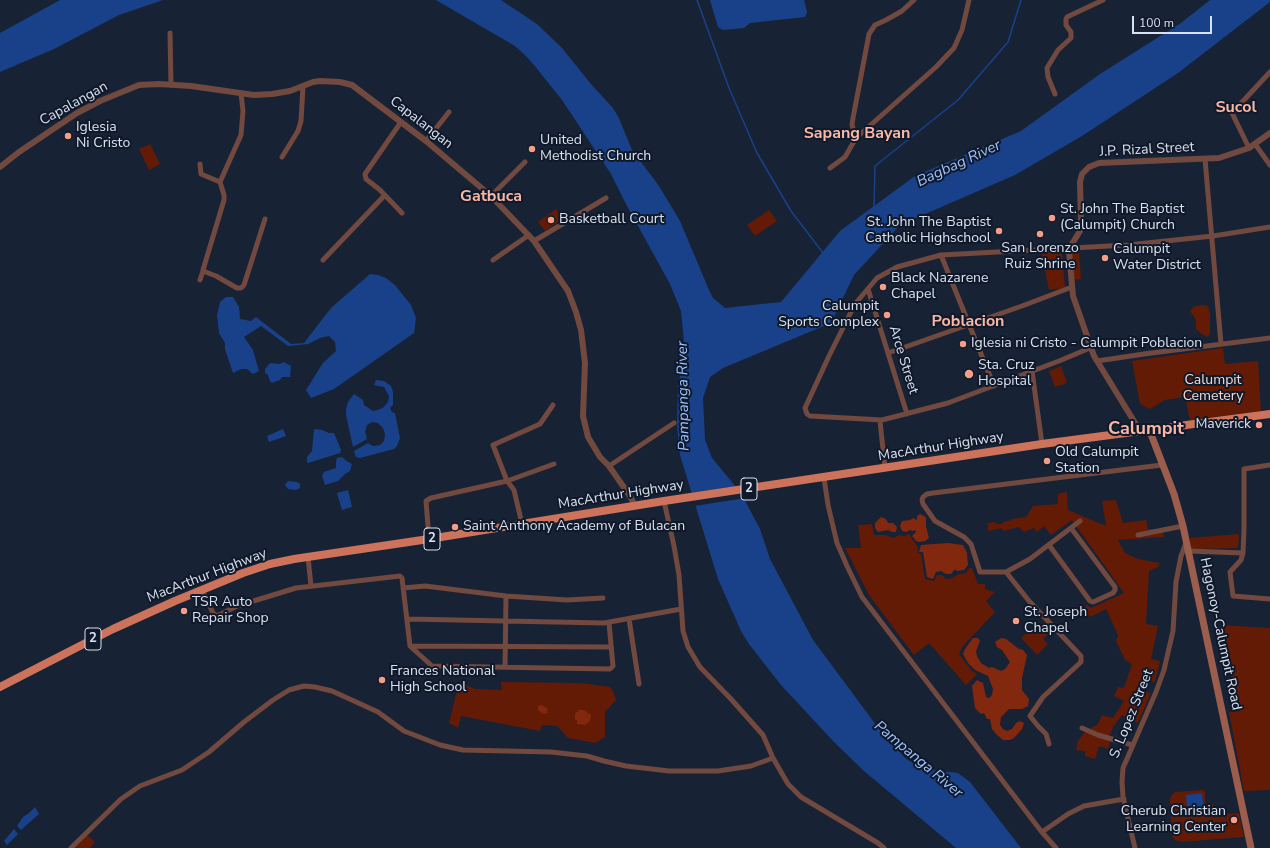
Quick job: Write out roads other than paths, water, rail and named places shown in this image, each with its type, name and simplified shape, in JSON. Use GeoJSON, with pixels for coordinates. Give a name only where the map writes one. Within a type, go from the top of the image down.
{"type":"FeatureCollection","features":[{"type":"Feature","properties":{"kind":"highway","name":"MacArthur Highway"},"geometry":{"type":"LineString","coordinates":[[0,687],[113,629],[202,590],[263,566],[308,557],[680,498],[1042,444],[1270,414]]}},
{"type":"Feature","properties":{"kind":"main road","name":"Hagonoy-Calumpit Road"},"geometry":{"type":"LineString","coordinates":[[1150,430],[1174,494],[1183,526],[1251,848]]}},
{"type":"Feature","properties":{"kind":"street"},"geometry":{"type":"LineString","coordinates":[[856,138],[852,126],[869,34],[875,25],[902,11],[914,0]]}},
{"type":"Feature","properties":{"kind":"street"},"geometry":{"type":"LineString","coordinates":[[830,168],[845,157],[856,138],[936,67],[954,48],[962,30],[969,0]]}},
{"type":"Feature","properties":{"kind":"street"},"geometry":{"type":"LineString","coordinates":[[1055,94],[1048,77],[1047,68],[1058,50],[1071,38],[1071,32],[1066,25],[1067,16],[1103,0]]}},
{"type":"Feature","properties":{"kind":"street"},"geometry":{"type":"LineString","coordinates":[[170,33],[171,85]]}},
{"type":"Feature","properties":{"kind":"street"},"geometry":{"type":"LineString","coordinates":[[1249,148],[1232,113],[1270,72]]}},
{"type":"Feature","properties":{"kind":"street","name":"Capalangan"},"geometry":{"type":"LineString","coordinates":[[0,167],[56,126],[100,101],[140,85],[171,85],[254,95],[290,91],[320,81],[340,82],[352,85],[401,122],[491,196],[534,241],[568,291],[576,312],[580,330],[584,363],[583,416],[588,437],[600,457],[609,466],[630,496],[635,506]]}},
{"type":"Feature","properties":{"kind":"street"},"geometry":{"type":"LineString","coordinates":[[282,157],[298,131],[301,121],[303,86]]}},
{"type":"Feature","properties":{"kind":"street"},"geometry":{"type":"LineString","coordinates":[[200,280],[224,200],[224,194],[220,182],[241,135],[243,111],[241,93]]}},
{"type":"Feature","properties":{"kind":"street"},"geometry":{"type":"LineString","coordinates":[[426,142],[449,112]]}},
{"type":"Feature","properties":{"kind":"street"},"geometry":{"type":"LineString","coordinates":[[401,122],[365,174],[366,179],[385,195],[402,213]]}},
{"type":"Feature","properties":{"kind":"street","name":"J.P. Rizal Street"},"geometry":{"type":"LineString","coordinates":[[1070,247],[1080,232],[1080,182],[1082,174],[1089,167],[1099,163],[1219,158],[1249,148],[1270,133]]}},
{"type":"Feature","properties":{"kind":"street"},"geometry":{"type":"LineString","coordinates":[[1255,144],[1270,165]]}},
{"type":"Feature","properties":{"kind":"street"},"geometry":{"type":"LineString","coordinates":[[1206,159],[1221,344]]}},
{"type":"Feature","properties":{"kind":"street"},"geometry":{"type":"LineString","coordinates":[[491,196],[525,162]]}},
{"type":"Feature","properties":{"kind":"street"},"geometry":{"type":"LineString","coordinates":[[200,164],[199,170],[201,174],[220,182]]}},
{"type":"Feature","properties":{"kind":"street"},"geometry":{"type":"LineString","coordinates":[[323,260],[385,195]]}},
{"type":"Feature","properties":{"kind":"street"},"geometry":{"type":"LineString","coordinates":[[534,241],[606,198]]}},
{"type":"Feature","properties":{"kind":"street"},"geometry":{"type":"LineString","coordinates":[[203,271],[216,276],[237,288],[241,288],[244,285],[265,219]]}},
{"type":"Feature","properties":{"kind":"street"},"geometry":{"type":"LineString","coordinates":[[1090,348],[948,403],[880,421],[810,416],[807,414],[805,408],[855,304],[877,278],[897,267],[941,255],[1128,245],[1213,236],[1270,227]]}},
{"type":"Feature","properties":{"kind":"street"},"geometry":{"type":"LineString","coordinates":[[493,260],[528,235]]}},
{"type":"Feature","properties":{"kind":"street"},"geometry":{"type":"LineString","coordinates":[[1070,247],[1072,287],[1090,348],[1140,431]]}},
{"type":"Feature","properties":{"kind":"street"},"geometry":{"type":"LineString","coordinates":[[941,255],[994,386]]}},
{"type":"Feature","properties":{"kind":"street"},"geometry":{"type":"LineString","coordinates":[[888,352],[1022,306],[1072,287]]}},
{"type":"Feature","properties":{"kind":"street","name":"Arce Street"},"geometry":{"type":"LineString","coordinates":[[868,290],[907,414]]}},
{"type":"Feature","properties":{"kind":"street"},"geometry":{"type":"LineString","coordinates":[[1097,361],[1270,338]]}},
{"type":"Feature","properties":{"kind":"street"},"geometry":{"type":"LineString","coordinates":[[1032,371],[1042,444]]}},
{"type":"Feature","properties":{"kind":"street"},"geometry":{"type":"LineString","coordinates":[[522,524],[514,490],[507,482],[493,445],[540,424],[553,405]]}},
{"type":"Feature","properties":{"kind":"street"},"geometry":{"type":"LineString","coordinates":[[880,421],[885,468]]}},
{"type":"Feature","properties":{"kind":"street"},"geometry":{"type":"LineString","coordinates":[[609,466],[674,423]]}},
{"type":"Feature","properties":{"kind":"street"},"geometry":{"type":"LineString","coordinates":[[429,539],[426,500],[507,482],[554,464]]}},
{"type":"Feature","properties":{"kind":"street"},"geometry":{"type":"LineString","coordinates":[[1080,520],[1072,528],[1030,559],[1006,572],[980,572],[971,544],[964,537],[935,521],[923,504],[922,500],[927,494],[1162,465]]}},
{"type":"Feature","properties":{"kind":"street"},"geometry":{"type":"LineString","coordinates":[[1270,465],[1244,469],[1243,552],[1241,560],[1230,572],[1233,596],[1270,599]]}},
{"type":"Feature","properties":{"kind":"street"},"geometry":{"type":"LineString","coordinates":[[821,478],[838,542],[847,566],[862,597],[1042,832],[1056,848]]}},
{"type":"Feature","properties":{"kind":"street"},"geometry":{"type":"LineString","coordinates":[[664,501],[678,564],[682,631],[688,647],[700,667],[763,735],[788,784],[801,797],[884,848]]}},
{"type":"Feature","properties":{"kind":"street"},"geometry":{"type":"LineString","coordinates":[[1138,535],[1183,526]]}},
{"type":"Feature","properties":{"kind":"street"},"geometry":{"type":"LineString","coordinates":[[1049,545],[1090,601],[1093,602],[1113,593],[1115,587],[1072,528]]}},
{"type":"Feature","properties":{"kind":"street","name":"S. Lopez Street"},"geometry":{"type":"LineString","coordinates":[[1135,848],[1124,799],[1122,782],[1123,768],[1164,670],[1173,631],[1176,582],[1181,556],[1186,542]]}},
{"type":"Feature","properties":{"kind":"street"},"geometry":{"type":"LineString","coordinates":[[1189,551],[1243,552]]}},
{"type":"Feature","properties":{"kind":"street"},"geometry":{"type":"LineString","coordinates":[[308,557],[311,586]]}},
{"type":"Feature","properties":{"kind":"street"},"geometry":{"type":"LineString","coordinates":[[1006,572],[1029,601],[1081,656],[1081,662],[1043,697],[1030,716],[1046,734],[1049,744]]}},
{"type":"Feature","properties":{"kind":"street"},"geometry":{"type":"LineString","coordinates":[[202,590],[215,616],[236,606],[296,588],[400,576],[402,578],[410,646],[432,666],[610,669],[613,666],[609,622]]}},
{"type":"Feature","properties":{"kind":"street"},"geometry":{"type":"LineString","coordinates":[[403,588],[425,586],[506,596],[567,600],[603,598]]}},
{"type":"Feature","properties":{"kind":"street"},"geometry":{"type":"LineString","coordinates":[[505,667],[506,596]]}},
{"type":"Feature","properties":{"kind":"street"},"geometry":{"type":"LineString","coordinates":[[407,619],[609,622],[681,609]]}},
{"type":"Feature","properties":{"kind":"street"},"geometry":{"type":"LineString","coordinates":[[629,619],[639,684]]}},
{"type":"Feature","properties":{"kind":"street"},"geometry":{"type":"LineString","coordinates":[[410,646],[611,647]]}},
{"type":"Feature","properties":{"kind":"street"},"geometry":{"type":"LineString","coordinates":[[71,848],[121,799],[140,786],[182,770],[209,752],[244,722],[273,700],[289,690],[304,686],[332,691],[378,712],[404,731],[440,744],[463,750],[551,752],[580,755],[626,766],[669,771],[718,771],[750,766],[774,758]]}},
{"type":"Feature","properties":{"kind":"street"},"geometry":{"type":"LineString","coordinates":[[1082,728],[1098,735],[1132,745]]}},
{"type":"Feature","properties":{"kind":"street"},"geometry":{"type":"LineString","coordinates":[[1042,832],[1068,814],[1084,806],[1124,799]]}},
{"type":"Feature","properties":{"kind":"water"},"geometry":{"type":"Polygon","coordinates":[[[60,0],[163,0],[119,15],[54,49],[0,72],[0,33],[60,0]]]}},
{"type":"Feature","properties":{"kind":"water"},"geometry":{"type":"Polygon","coordinates":[[[436,0],[501,0],[537,24],[562,48],[618,116],[632,150],[659,186],[680,221],[713,298],[725,308],[781,302],[840,231],[915,176],[1021,131],[1100,74],[1181,23],[1210,0],[1270,0],[1270,2],[1178,73],[1082,136],[1015,175],[900,225],[854,275],[831,323],[723,368],[710,377],[703,398],[705,440],[712,458],[741,493],[760,529],[770,559],[813,640],[882,733],[905,758],[918,766],[932,770],[958,773],[970,782],[1021,848],[956,848],[864,771],[834,742],[781,685],[749,644],[741,631],[718,579],[680,455],[677,425],[678,387],[684,355],[684,342],[681,311],[670,284],[611,174],[562,100],[534,65],[515,46],[436,0]]]}},
{"type":"Feature","properties":{"kind":"water"},"geometry":{"type":"Polygon","coordinates":[[[710,0],[804,0],[807,12],[805,17],[750,23],[744,28],[723,30],[718,27],[710,0]]]}},
{"type":"Feature","properties":{"kind":"water"},"geometry":{"type":"Polygon","coordinates":[[[370,274],[386,278],[395,285],[411,305],[416,318],[414,333],[334,389],[311,398],[306,390],[323,363],[336,351],[335,342],[329,336],[320,338],[308,344],[288,346],[261,326],[244,337],[253,350],[259,371],[253,374],[247,369],[241,369],[233,373],[225,349],[225,343],[219,333],[217,315],[220,302],[226,297],[233,297],[239,307],[240,319],[251,321],[256,317],[291,344],[304,343],[331,308],[370,274]]]}},
{"type":"Feature","properties":{"kind":"water"},"geometry":{"type":"Polygon","coordinates":[[[284,362],[291,366],[290,377],[282,377],[280,380],[272,383],[268,375],[265,373],[265,369],[270,363],[280,364],[284,362]]]}},
{"type":"Feature","properties":{"kind":"water"},"geometry":{"type":"Polygon","coordinates":[[[376,380],[384,381],[391,386],[393,392],[393,405],[390,408],[392,412],[395,413],[400,438],[394,449],[360,458],[356,457],[354,451],[368,443],[373,446],[380,445],[384,441],[385,434],[383,428],[378,423],[372,422],[367,425],[365,431],[367,439],[353,447],[346,409],[348,402],[354,394],[363,400],[364,405],[373,411],[384,407],[388,402],[389,396],[384,387],[374,385],[376,380]]]}},
{"type":"Feature","properties":{"kind":"water"},"geometry":{"type":"Polygon","coordinates":[[[283,429],[286,436],[269,442],[267,436],[283,429]]]}},
{"type":"Feature","properties":{"kind":"water"},"geometry":{"type":"Polygon","coordinates":[[[314,429],[334,433],[341,450],[340,453],[308,463],[307,457],[312,451],[314,429]]]}},
{"type":"Feature","properties":{"kind":"water"},"geometry":{"type":"Polygon","coordinates":[[[340,457],[352,464],[350,471],[338,481],[325,485],[322,476],[324,472],[336,468],[337,458],[340,457]]]}},
{"type":"Feature","properties":{"kind":"water"},"geometry":{"type":"Polygon","coordinates":[[[288,481],[297,482],[300,484],[300,488],[296,490],[288,489],[285,485],[288,481]]]}},
{"type":"Feature","properties":{"kind":"water"},"geometry":{"type":"Polygon","coordinates":[[[348,490],[352,507],[342,510],[337,493],[348,490]]]}},
{"type":"Feature","properties":{"kind":"water"},"geometry":{"type":"Polygon","coordinates":[[[1202,793],[1203,809],[1189,810],[1187,808],[1186,795],[1202,793]]]}},
{"type":"Feature","properties":{"kind":"water"},"geometry":{"type":"Polygon","coordinates":[[[35,807],[39,814],[21,830],[17,826],[23,817],[35,807]]]}},
{"type":"Feature","properties":{"kind":"water"},"geometry":{"type":"Polygon","coordinates":[[[14,829],[18,834],[7,845],[4,841],[14,829]]]}},
{"type":"Feature","properties":{"kind":"waterway"},"geometry":{"type":"LineString","coordinates":[[697,0],[729,88],[757,153],[791,211],[823,253]]}},
{"type":"Feature","properties":{"kind":"waterway"},"geometry":{"type":"LineString","coordinates":[[874,208],[875,166],[958,100],[1008,42],[1021,0]]}},
{"type":"Feature","properties":{"kind":"place","name":"Iglesia Ni Cristo"},"geometry":{"type":"Point","coordinates":[68,136]}},
{"type":"Feature","properties":{"kind":"place","name":"United Methodist Church"},"geometry":{"type":"Point","coordinates":[532,149]}},
{"type":"Feature","properties":{"kind":"place","name":"St. John The Baptist (Calumpit) Church"},"geometry":{"type":"Point","coordinates":[1052,218]}},
{"type":"Feature","properties":{"kind":"place","name":"Basketball Court"},"geometry":{"type":"Point","coordinates":[551,220]}},
{"type":"Feature","properties":{"kind":"place","name":"St. John The Baptist Catholic Highschool"},"geometry":{"type":"Point","coordinates":[999,231]}},
{"type":"Feature","properties":{"kind":"place","name":"San Lorenzo Ruiz Shrine"},"geometry":{"type":"Point","coordinates":[1040,234]}},
{"type":"Feature","properties":{"kind":"place","name":"Calumpit Water District"},"geometry":{"type":"Point","coordinates":[1105,258]}},
{"type":"Feature","properties":{"kind":"place","name":"Black Nazarene Chapel"},"geometry":{"type":"Point","coordinates":[883,287]}},
{"type":"Feature","properties":{"kind":"place","name":"Calumpit Sports Complex"},"geometry":{"type":"Point","coordinates":[887,315]}},
{"type":"Feature","properties":{"kind":"place","name":"Iglesia ni Cristo - Calumpit Poblacion"},"geometry":{"type":"Point","coordinates":[963,344]}},
{"type":"Feature","properties":{"kind":"place","name":"Sta. Cruz Hospital"},"geometry":{"type":"Point","coordinates":[969,374]}},
{"type":"Feature","properties":{"kind":"place","name":"Maverick"},"geometry":{"type":"Point","coordinates":[1259,425]}},
{"type":"Feature","properties":{"kind":"place","name":"Old Calumpit Station"},"geometry":{"type":"Point","coordinates":[1047,461]}},
{"type":"Feature","properties":{"kind":"place","name":"Saint Anthony Academy of Bulacan"},"geometry":{"type":"Point","coordinates":[455,527]}},
{"type":"Feature","properties":{"kind":"place","name":"TSR Auto Repair Shop"},"geometry":{"type":"Point","coordinates":[184,611]}},
{"type":"Feature","properties":{"kind":"place","name":"St. Joseph Chapel"},"geometry":{"type":"Point","coordinates":[1016,621]}},
{"type":"Feature","properties":{"kind":"place","name":"Frances National High School"},"geometry":{"type":"Point","coordinates":[382,680]}},
{"type":"Feature","properties":{"kind":"place","name":"Cherub Christian Learning Center"},"geometry":{"type":"Point","coordinates":[1234,820]}},
{"type":"Feature","properties":{"kind":"district","name":"Sucol"},"geometry":{"type":"Point","coordinates":[1236,108]}},
{"type":"Feature","properties":{"kind":"district","name":"Sapang Bayan"},"geometry":{"type":"Point","coordinates":[857,134]}},
{"type":"Feature","properties":{"kind":"district","name":"Gatbuca"},"geometry":{"type":"Point","coordinates":[491,197]}},
{"type":"Feature","properties":{"kind":"district","name":"Poblacion"},"geometry":{"type":"Point","coordinates":[968,322]}},
{"type":"Feature","properties":{"kind":"district","name":"Calumpit"},"geometry":{"type":"Point","coordinates":[1146,430]}},
{"type":"Feature","properties":{"kind":"water label","name":"Bagbag River"},"geometry":{"type":"Point","coordinates":[959,164]}},
{"type":"Feature","properties":{"kind":"water label","name":"Pampanga River"},"geometry":{"type":"Point","coordinates":[684,396]}},
{"type":"Feature","properties":{"kind":"water label","name":"Pampanga River"},"geometry":{"type":"Point","coordinates":[918,760]}},
{"type":"Feature","properties":{"kind":"park label","name":"Calumpit Cemetery"},"geometry":{"type":"Point","coordinates":[1213,390]}}]}
